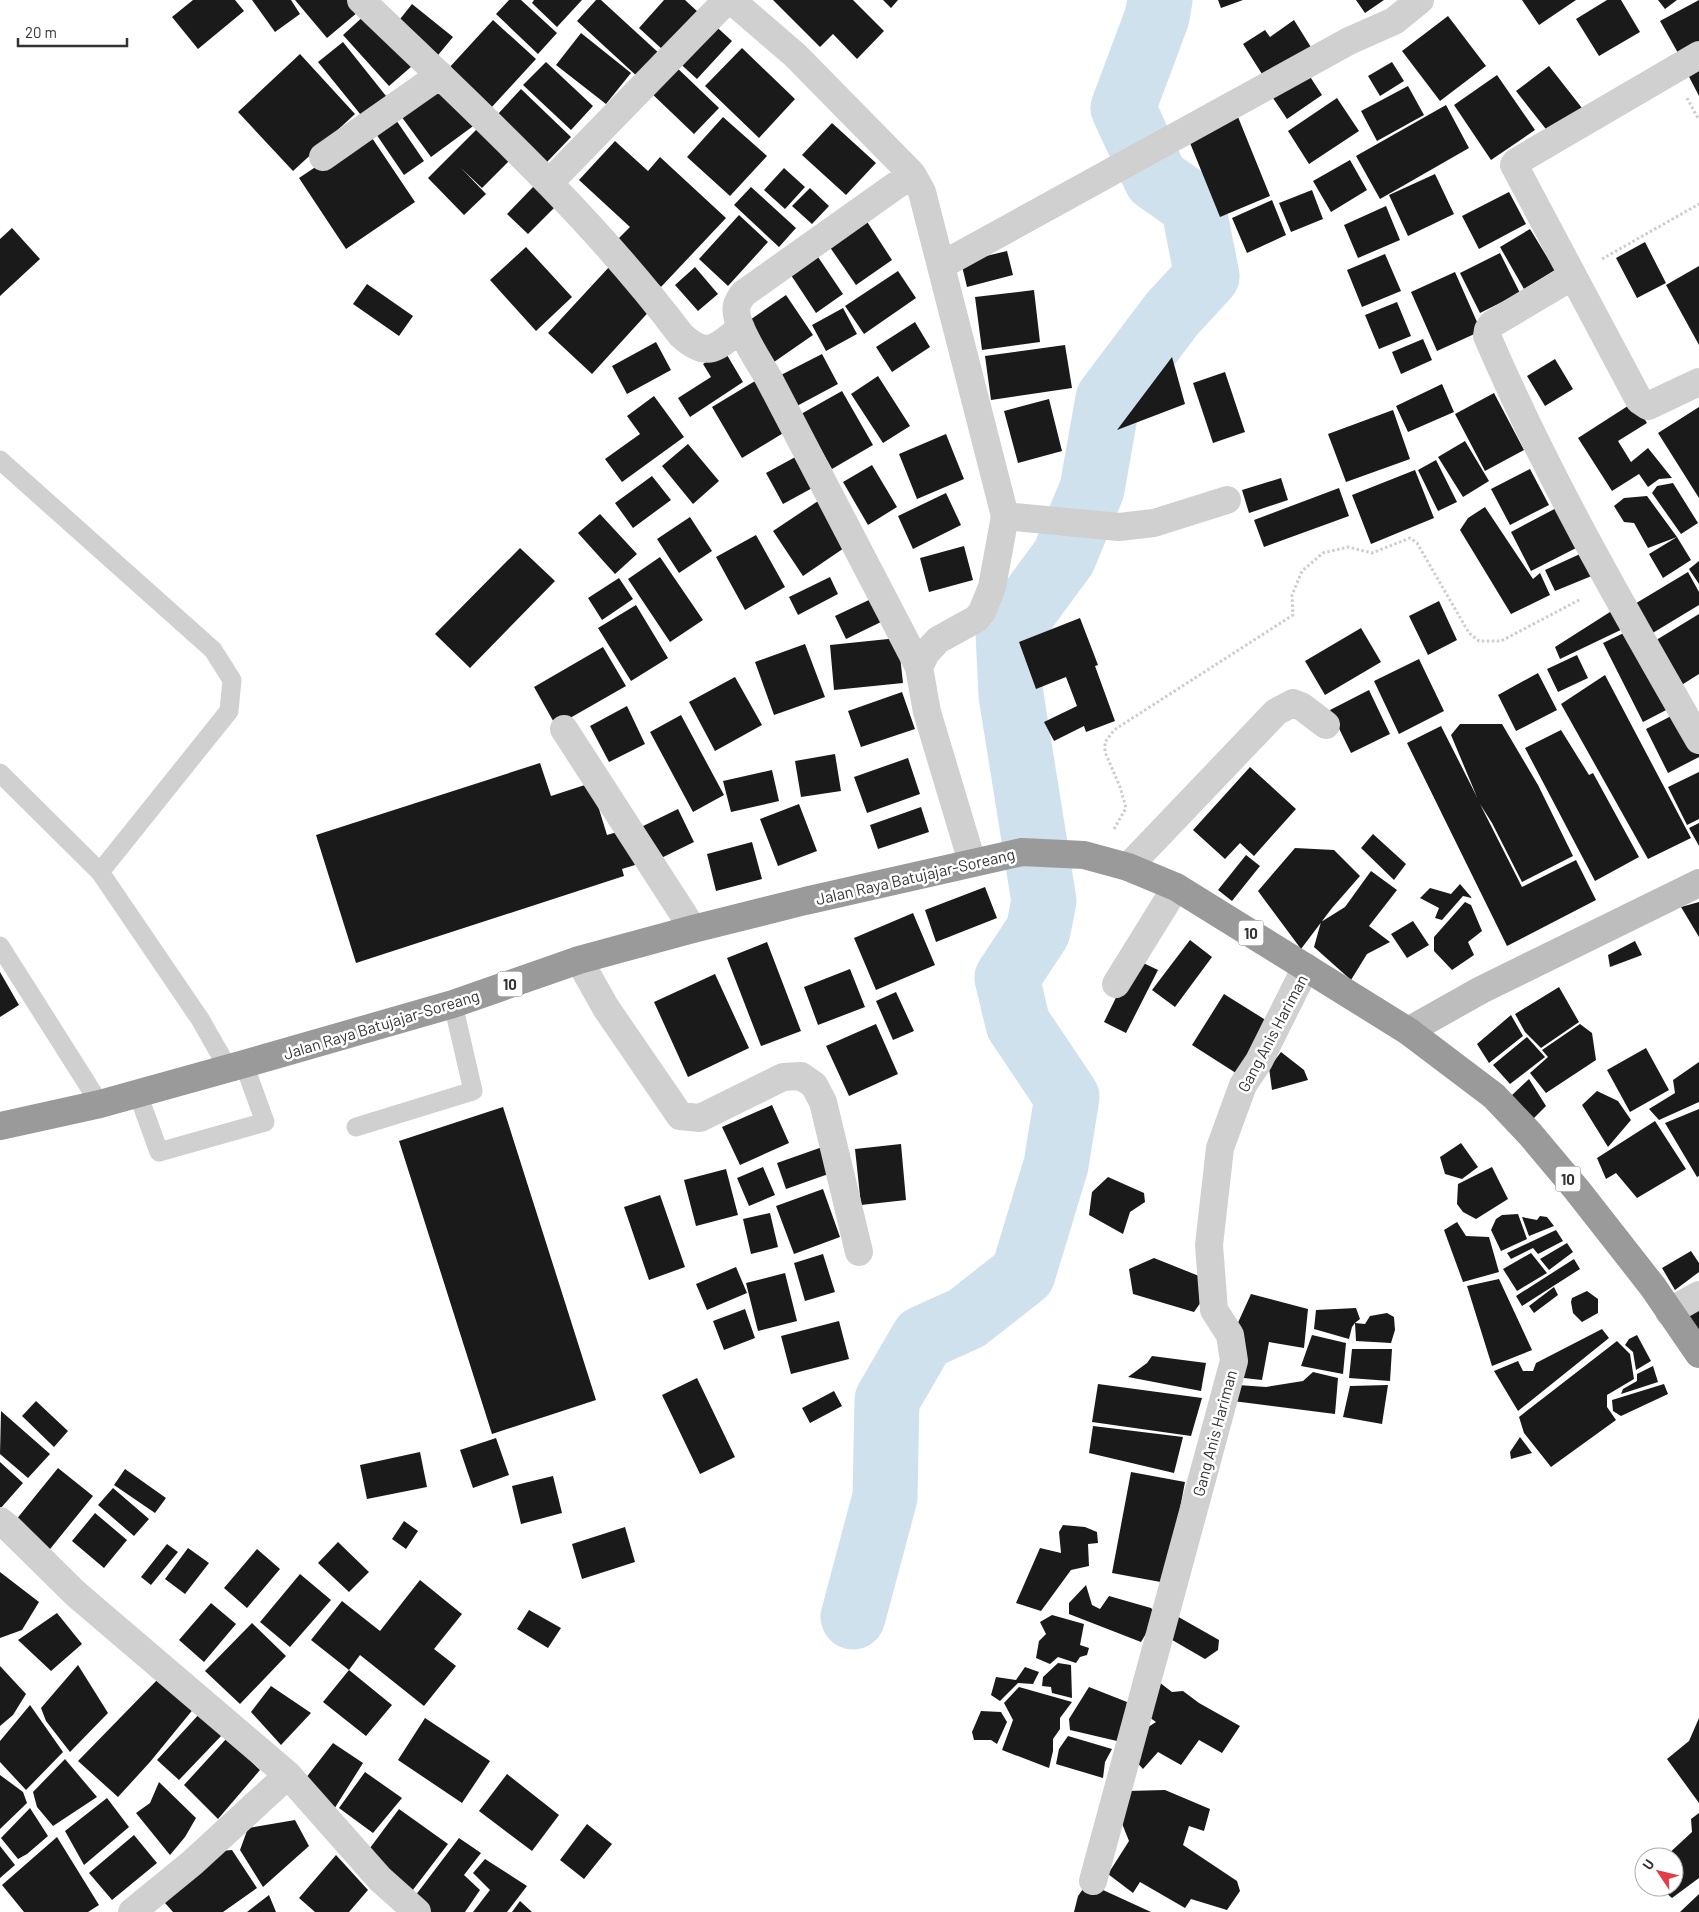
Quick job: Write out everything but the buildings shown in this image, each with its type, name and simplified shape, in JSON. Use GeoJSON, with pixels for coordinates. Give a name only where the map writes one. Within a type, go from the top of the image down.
{"type":"FeatureCollection","features":[{"type":"Feature","properties":{"kind":"highway","name":"Jalan Raya Batujajar-Soreang"},"geometry":{"type":"LineString","coordinates":[[0,1126],[138,1094],[453,1004],[579,960],[805,901],[1022,852],[1091,856],[1128,867],[1176,887],[1408,1032],[1494,1096],[1530,1134],[1577,1190],[1648,1280],[1699,1354]]}},
{"type":"Feature","properties":{"kind":"street"},"geometry":{"type":"LineString","coordinates":[[361,0],[549,183],[633,274],[689,342],[702,349],[713,348],[741,328]]}},
{"type":"Feature","properties":{"kind":"street"},"geometry":{"type":"LineString","coordinates":[[549,183],[727,0]]}},
{"type":"Feature","properties":{"kind":"street"},"geometry":{"type":"LineString","coordinates":[[731,0],[795,55],[912,174],[922,192],[1005,516],[992,587],[982,612],[976,619],[938,640],[926,653],[919,667]]}},
{"type":"Feature","properties":{"kind":"street"},"geometry":{"type":"LineString","coordinates":[[942,265],[1349,41],[1394,21],[1420,0]]}},
{"type":"Feature","properties":{"kind":"street"},"geometry":{"type":"LineString","coordinates":[[1699,55],[1516,162],[1515,168],[1639,400],[1648,406],[1699,382]]}},
{"type":"Feature","properties":{"kind":"street"},"geometry":{"type":"LineString","coordinates":[[323,157],[440,75]]}},
{"type":"Feature","properties":{"kind":"street"},"geometry":{"type":"LineString","coordinates":[[912,174],[743,294],[737,306],[741,328],[919,667],[927,712],[972,862]]}},
{"type":"Feature","properties":{"kind":"street"},"geometry":{"type":"LineString","coordinates":[[1573,276],[1492,324],[1487,336],[1515,401],[1610,584],[1699,740]]}},
{"type":"Feature","properties":{"kind":"street"},"geometry":{"type":"LineString","coordinates":[[1005,516],[1119,527],[1154,523],[1227,500]]}},
{"type":"Feature","properties":{"kind":"street"},"geometry":{"type":"LineString","coordinates":[[1128,867],[1276,712],[1292,703],[1301,706],[1326,724]]}},
{"type":"Feature","properties":{"kind":"street"},"geometry":{"type":"LineString","coordinates":[[564,729],[693,929]]}},
{"type":"Feature","properties":{"kind":"street"},"geometry":{"type":"LineString","coordinates":[[1408,1032],[1481,990],[1699,883]]}},
{"type":"Feature","properties":{"kind":"street"},"geometry":{"type":"LineString","coordinates":[[1116,984],[1176,887]]}},
{"type":"Feature","properties":{"kind":"street"},"geometry":{"type":"LineString","coordinates":[[579,960],[606,1008],[680,1116],[700,1118],[782,1077],[801,1076],[814,1085],[823,1102],[859,1252]]}},
{"type":"Feature","properties":{"kind":"street","name":"Gang Anis Hariman"},"geometry":{"type":"LineString","coordinates":[[1093,1881],[1234,1361],[1230,1336],[1214,1310],[1209,1245],[1220,1148],[1243,1086],[1258,1061],[1306,967]]}},
{"type":"Feature","properties":{"kind":"street"},"geometry":{"type":"LineString","coordinates":[[1669,1312],[1699,1295]]}},
{"type":"Feature","properties":{"kind":"street"},"geometry":{"type":"LineString","coordinates":[[0,1521],[76,1594],[288,1775],[380,1879],[418,1912]]}},
{"type":"Feature","properties":{"kind":"street"},"geometry":{"type":"LineString","coordinates":[[132,1912],[192,1863],[288,1775]]}},
{"type":"Feature","properties":{"kind":"lane"},"geometry":{"type":"LineString","coordinates":[[0,460],[213,650],[232,680],[229,711],[100,872]]}},
{"type":"Feature","properties":{"kind":"lane"},"geometry":{"type":"LineString","coordinates":[[0,773],[100,872],[200,1020],[236,1066],[266,1122],[159,1152],[138,1094]]}},
{"type":"Feature","properties":{"kind":"lane"},"geometry":{"type":"LineString","coordinates":[[0,946],[100,1104]]}},
{"type":"Feature","properties":{"kind":"lane"},"geometry":{"type":"LineString","coordinates":[[356,1127],[473,1092],[453,1004]]}},
{"type":"Feature","properties":{"kind":"path"},"geometry":{"type":"LineString","coordinates":[[1573,276],[1699,204]]}},
{"type":"Feature","properties":{"kind":"path"},"geometry":{"type":"LineString","coordinates":[[1091,856],[1126,808],[1120,787],[1105,752],[1105,742],[1108,736],[1114,730],[1293,615],[1292,595],[1302,571],[1323,553],[1348,547],[1372,553],[1410,538],[1417,543],[1468,633],[1479,641],[1501,641],[1610,584]]}},
{"type":"Feature","properties":{"kind":"waterway"},"geometry":{"type":"LineString","coordinates":[[853,1617],[885,1497],[887,1400],[923,1338],[967,1318],[1023,1274],[1056,1165],[1067,1097],[1018,1024],[1007,978],[1038,931],[1044,901],[1011,695],[1008,633],[1064,557],[1092,489],[1108,399],[1172,314],[1207,276],[1193,205],[1156,179],[1123,108],[1157,17],[1160,0]]}}]}
